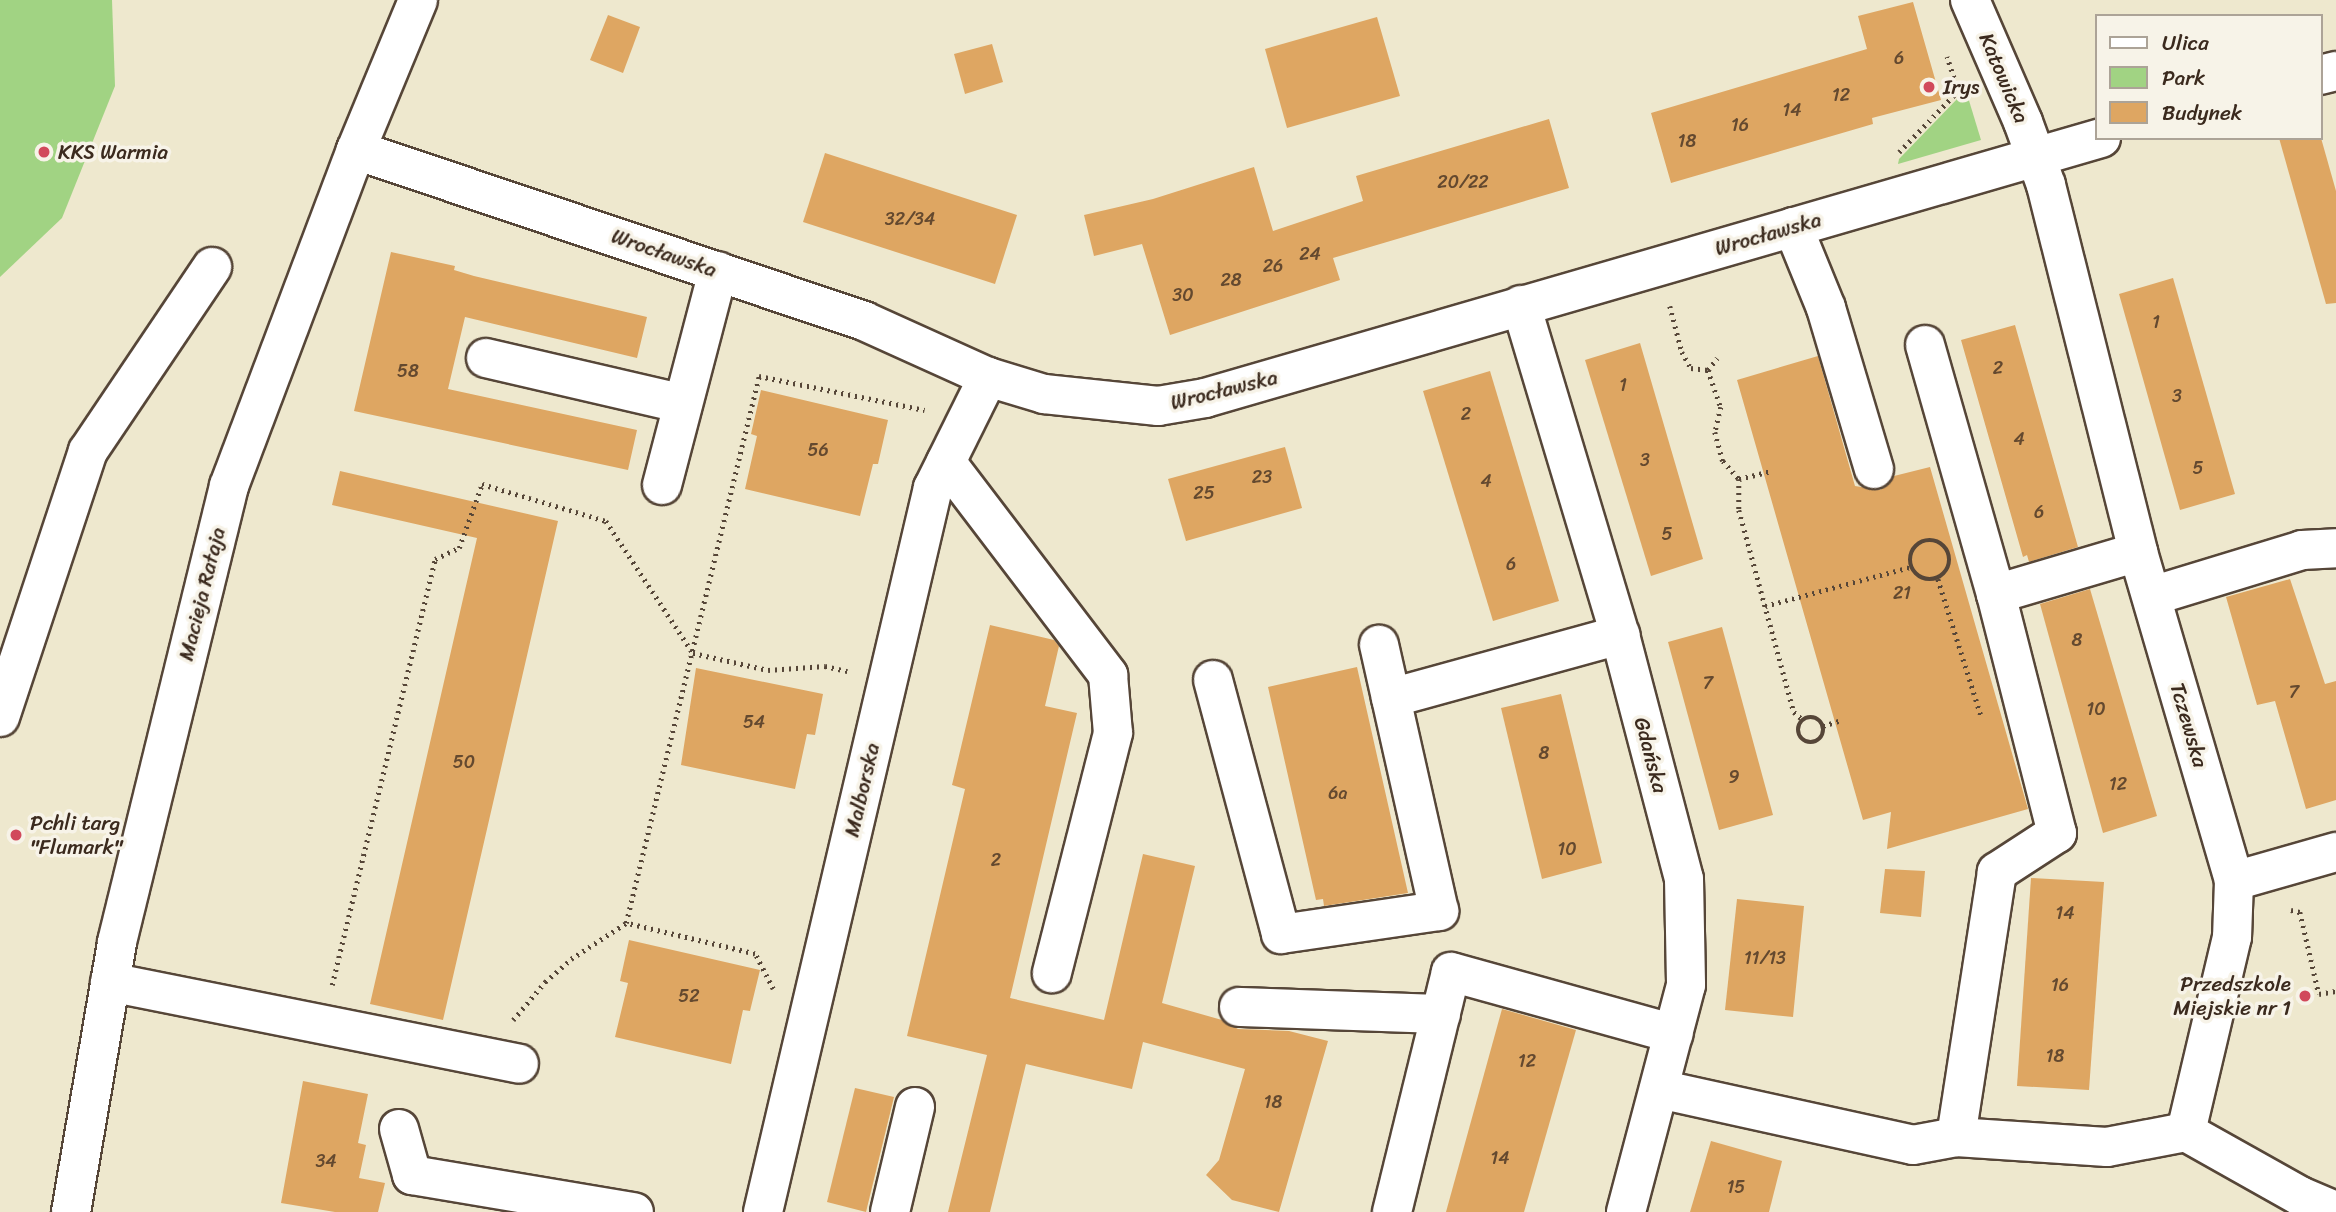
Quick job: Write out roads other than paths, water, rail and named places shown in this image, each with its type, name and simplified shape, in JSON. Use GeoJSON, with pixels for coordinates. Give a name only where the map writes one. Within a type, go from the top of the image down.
{"type":"FeatureCollection","features":[{"type":"Feature","properties":{"kind":"street","name":"Macieja Rataja"},"geometry":{"type":"LineString","coordinates":[[71,1212],[117,942],[229,486],[356,150],[418,0]]}},
{"type":"Feature","properties":{"kind":"street","name":"Katowicka"},"geometry":{"type":"LineString","coordinates":[[1970,0],[2037,156]]}},
{"type":"Feature","properties":{"kind":"street","name":"Wrocławska"},"geometry":{"type":"LineString","coordinates":[[356,150],[864,321],[988,377],[1044,394],[1158,406],[1205,398],[2094,140]]}},
{"type":"Feature","properties":{"kind":"street","name":"Tczewska"},"geometry":{"type":"LineString","coordinates":[[2037,156],[2138,552],[2234,881],[2232,937],[2186,1132]]}},
{"type":"Feature","properties":{"kind":"street"},"geometry":{"type":"LineString","coordinates":[[1793,227],[1826,307],[1874,469]]}},
{"type":"Feature","properties":{"kind":"street"},"geometry":{"type":"LineString","coordinates":[[0,717],[88,451],[212,267]]}},
{"type":"Feature","properties":{"kind":"street"},"geometry":{"type":"LineString","coordinates":[[662,485],[719,271]]}},
{"type":"Feature","properties":{"kind":"street","name":"Gdańska"},"geometry":{"type":"LineString","coordinates":[[1521,305],[1620,635],[1684,879],[1686,985],[1626,1212]]}},
{"type":"Feature","properties":{"kind":"street"},"geometry":{"type":"LineString","coordinates":[[1926,345],[1996,594],[2057,833],[1997,872],[1956,1137]]}},
{"type":"Feature","properties":{"kind":"street"},"geometry":{"type":"LineString","coordinates":[[486,358],[683,404]]}},
{"type":"Feature","properties":{"kind":"street","name":"Malborska"},"geometry":{"type":"LineString","coordinates":[[766,1198],[887,681],[939,475],[988,377]]}},
{"type":"Feature","properties":{"kind":"street"},"geometry":{"type":"LineString","coordinates":[[939,475],[1108,675],[1113,733],[1052,972]]}},
{"type":"Feature","properties":{"kind":"street"},"geometry":{"type":"LineString","coordinates":[[2152,596],[2302,550],[2336,548]]}},
{"type":"Feature","properties":{"kind":"street"},"geometry":{"type":"LineString","coordinates":[[1996,594],[2138,552]]}},
{"type":"Feature","properties":{"kind":"street"},"geometry":{"type":"LineString","coordinates":[[1391,698],[1620,635]]}},
{"type":"Feature","properties":{"kind":"street"},"geometry":{"type":"LineString","coordinates":[[1213,680],[1280,934],[1439,911],[1379,645]]}},
{"type":"Feature","properties":{"kind":"street"},"geometry":{"type":"LineString","coordinates":[[2234,881],[2336,852]]}},
{"type":"Feature","properties":{"kind":"street"},"geometry":{"type":"LineString","coordinates":[[1392,1212],[1451,972],[1674,1034]]}},
{"type":"Feature","properties":{"kind":"street"},"geometry":{"type":"LineString","coordinates":[[110,982],[519,1064]]}},
{"type":"Feature","properties":{"kind":"street"},"geometry":{"type":"LineString","coordinates":[[1239,1007],[1441,1014]]}},
{"type":"Feature","properties":{"kind":"street"},"geometry":{"type":"LineString","coordinates":[[1659,1089],[1913,1145],[1956,1137],[2107,1147],[2186,1132],[2295,1204],[2336,1211]]}},
{"type":"Feature","properties":{"kind":"street"},"geometry":{"type":"LineString","coordinates":[[890,1212],[915,1107]]}},
{"type":"Feature","properties":{"kind":"street"},"geometry":{"type":"LineString","coordinates":[[398,1129],[412,1175],[634,1212]]}},
{"type":"Feature","properties":{"kind":"place","name":"Irys"},"geometry":{"type":"Point","coordinates":[1929,87]}},
{"type":"Feature","properties":{"kind":"place","name":"KKS Warmia"},"geometry":{"type":"Point","coordinates":[44,152]}},
{"type":"Feature","properties":{"kind":"place","name":"Pchli targ \"Flumark\""},"geometry":{"type":"Point","coordinates":[16,835]}},
{"type":"Feature","properties":{"kind":"place","name":"Przedszkole Miejskie nr 1"},"geometry":{"type":"Point","coordinates":[2305,996]}}]}
